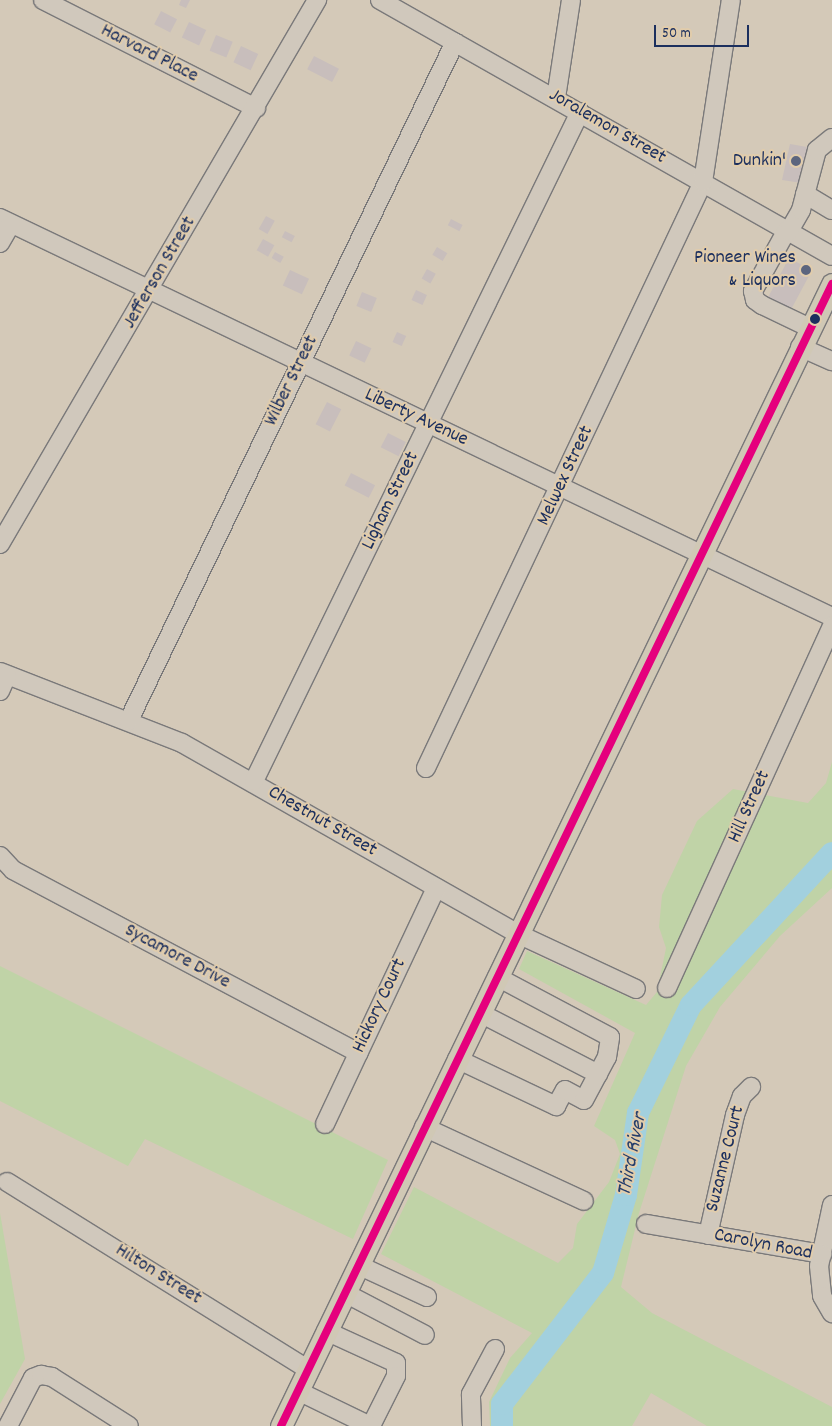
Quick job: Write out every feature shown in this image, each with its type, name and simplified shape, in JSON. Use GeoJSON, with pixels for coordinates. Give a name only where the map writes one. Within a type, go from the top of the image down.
{"type":"FeatureCollection","features":[{"type":"Feature","properties":{"kind":"main road"},"geometry":{"type":"LineString","coordinates":[[281,1426],[800,347],[810,328],[826,312],[832,284]]}},
{"type":"Feature","properties":{"kind":"street","name":"Harvard Place"},"geometry":{"type":"LineString","coordinates":[[43,0],[256,108]]}},
{"type":"Feature","properties":{"kind":"street","name":"Jefferson Street"},"geometry":{"type":"LineString","coordinates":[[0,544],[7,514],[150,290],[318,0]]}},
{"type":"Feature","properties":{"kind":"street","name":"Joralemon Street"},"geometry":{"type":"LineString","coordinates":[[381,0],[832,256]]}},
{"type":"Feature","properties":{"kind":"street"},"geometry":{"type":"LineString","coordinates":[[556,98],[571,0]]}},
{"type":"Feature","properties":{"kind":"street","name":"Melwex Street"},"geometry":{"type":"LineString","coordinates":[[426,768],[560,489],[703,182],[731,0]]}},
{"type":"Feature","properties":{"kind":"street","name":"Wilber Street"},"geometry":{"type":"LineString","coordinates":[[129,720],[455,42]]}},
{"type":"Feature","properties":{"kind":"street","name":"Ligham Street"},"geometry":{"type":"LineString","coordinates":[[254,782],[580,112]]}},
{"type":"Feature","properties":{"kind":"street"},"geometry":{"type":"LineString","coordinates":[[810,328],[762,305],[756,300],[753,290],[788,230],[805,194],[817,150],[832,138]]}},
{"type":"Feature","properties":{"kind":"street"},"geometry":{"type":"LineString","coordinates":[[805,194],[832,210]]}},
{"type":"Feature","properties":{"kind":"street"},"geometry":{"type":"LineString","coordinates":[[0,243],[5,221]]}},
{"type":"Feature","properties":{"kind":"street","name":"Liberty Avenue"},"geometry":{"type":"LineString","coordinates":[[5,221],[299,364],[429,423],[698,556],[832,617]]}},
{"type":"Feature","properties":{"kind":"street"},"geometry":{"type":"LineString","coordinates":[[800,347],[832,361]]}},
{"type":"Feature","properties":{"kind":"street","name":"Hill Street"},"geometry":{"type":"LineString","coordinates":[[667,988],[832,626]]}},
{"type":"Feature","properties":{"kind":"street"},"geometry":{"type":"LineString","coordinates":[[0,691],[4,673]]}},
{"type":"Feature","properties":{"kind":"street","name":"Chestnut Street"},"geometry":{"type":"LineString","coordinates":[[4,673],[129,720],[182,743],[254,782],[518,934],[636,989]]}},
{"type":"Feature","properties":{"kind":"street","name":"Sycamore Drive"},"geometry":{"type":"LineString","coordinates":[[0,856],[13,870],[358,1053]]}},
{"type":"Feature","properties":{"kind":"street","name":"Hickory Court"},"geometry":{"type":"LineString","coordinates":[[325,1124],[436,888]]}},
{"type":"Feature","properties":{"kind":"street"},"geometry":{"type":"LineString","coordinates":[[457,1059],[556,1106],[565,1090],[584,1100],[607,1057],[610,1037],[497,977]]}},
{"type":"Feature","properties":{"kind":"street"},"geometry":{"type":"LineString","coordinates":[[480,1013],[598,1074]]}},
{"type":"Feature","properties":{"kind":"street","name":"Suzanne Court"},"geometry":{"type":"LineString","coordinates":[[708,1234],[734,1115],[742,1096],[751,1087]]}},
{"type":"Feature","properties":{"kind":"street"},"geometry":{"type":"LineString","coordinates":[[424,1127],[584,1201]]}},
{"type":"Feature","properties":{"kind":"street","name":"Hilton Street"},"geometry":{"type":"LineString","coordinates":[[7,1182],[308,1369]]}},
{"type":"Feature","properties":{"kind":"street"},"geometry":{"type":"LineString","coordinates":[[822,1254],[832,1205]]}},
{"type":"Feature","properties":{"kind":"street","name":"Carolyn Road"},"geometry":{"type":"LineString","coordinates":[[646,1224],[822,1254],[819,1280],[832,1313]]}},
{"type":"Feature","properties":{"kind":"street"},"geometry":{"type":"LineString","coordinates":[[358,1265],[427,1297]]}},
{"type":"Feature","properties":{"kind":"street"},"geometry":{"type":"LineString","coordinates":[[345,1293],[425,1335]]}},
{"type":"Feature","properties":{"kind":"street"},"geometry":{"type":"LineString","coordinates":[[298,1391],[351,1422],[371,1426],[396,1376],[396,1363],[326,1331]]}},
{"type":"Feature","properties":{"kind":"street"},"geometry":{"type":"LineString","coordinates":[[472,1426],[471,1394],[495,1349]]}},
{"type":"Feature","properties":{"kind":"street"},"geometry":{"type":"LineString","coordinates":[[0,1420],[8,1426],[33,1378],[41,1375],[52,1377],[129,1426]]}},
{"type":"Feature","properties":{"kind":"green space"},"geometry":{"type":"Polygon","coordinates":[[[832,762],[832,888],[780,936],[720,1007],[686,1066],[639,1213],[621,1287],[652,1313],[832,1407],[832,1426],[707,1426],[651,1393],[632,1426],[490,1426],[489,1402],[510,1358],[532,1333],[381,1254],[414,1187],[558,1263],[573,1248],[577,1224],[609,1182],[620,1154],[615,1140],[594,1126],[635,1033],[519,969],[527,951],[646,1005],[657,992],[666,948],[659,927],[662,895],[697,821],[733,789],[808,803],[826,783],[832,762]]]}},
{"type":"Feature","properties":{"kind":"green space"},"geometry":{"type":"Polygon","coordinates":[[[0,966],[388,1160],[353,1239],[145,1139],[128,1166],[0,1101],[0,966]]]}},
{"type":"Feature","properties":{"kind":"green space"},"geometry":{"type":"Polygon","coordinates":[[[0,1213],[25,1359],[0,1404],[0,1213]]]}},
{"type":"Feature","properties":{"kind":"building"},"geometry":{"type":"Polygon","coordinates":[[[181,0],[190,0],[186,8],[179,5],[181,0]]]}},
{"type":"Feature","properties":{"kind":"building"},"geometry":{"type":"Polygon","coordinates":[[[161,11],[177,19],[170,33],[154,24],[161,11]]]}},
{"type":"Feature","properties":{"kind":"building"},"geometry":{"type":"Polygon","coordinates":[[[189,22],[206,30],[199,45],[182,37],[189,22]]]}},
{"type":"Feature","properties":{"kind":"building"},"geometry":{"type":"Polygon","coordinates":[[[216,35],[233,42],[226,58],[210,51],[216,35]]]}},
{"type":"Feature","properties":{"kind":"building"},"geometry":{"type":"Polygon","coordinates":[[[241,46],[258,54],[251,70],[233,62],[241,46]]]}},
{"type":"Feature","properties":{"kind":"building"},"geometry":{"type":"Polygon","coordinates":[[[314,56],[339,69],[332,82],[307,69],[314,56]]]}},
{"type":"Feature","properties":{"kind":"building","name":"Dunkin'"},"geometry":{"type":"Polygon","coordinates":[[[790,144],[807,147],[802,183],[782,180],[790,144]]]}},
{"type":"Feature","properties":{"kind":"building"},"geometry":{"type":"Polygon","coordinates":[[[266,216],[275,221],[267,234],[259,229],[266,216]]]}},
{"type":"Feature","properties":{"kind":"building"},"geometry":{"type":"Polygon","coordinates":[[[451,219],[463,225],[459,231],[448,225],[451,219]]]}},
{"type":"Feature","properties":{"kind":"building"},"geometry":{"type":"Polygon","coordinates":[[[285,231],[295,236],[292,242],[282,237],[285,231]]]}},
{"type":"Feature","properties":{"kind":"building"},"geometry":{"type":"Polygon","coordinates":[[[263,239],[274,245],[268,257],[257,250],[263,239]]]}},
{"type":"Feature","properties":{"kind":"building"},"geometry":{"type":"Polygon","coordinates":[[[437,247],[447,253],[443,261],[432,255],[437,247]]]}},
{"type":"Feature","properties":{"kind":"building"},"geometry":{"type":"Polygon","coordinates":[[[275,252],[284,257],[280,263],[272,258],[275,252]]]}},
{"type":"Feature","properties":{"kind":"building"},"geometry":{"type":"Polygon","coordinates":[[[789,258],[812,270],[788,315],[765,303],[789,258]]]}},
{"type":"Feature","properties":{"kind":"building"},"geometry":{"type":"Polygon","coordinates":[[[427,269],[436,274],[430,283],[422,279],[427,269]]]}},
{"type":"Feature","properties":{"kind":"building"},"geometry":{"type":"Polygon","coordinates":[[[290,270],[309,279],[302,294],[283,285],[290,270]]]}},
{"type":"Feature","properties":{"kind":"building"},"geometry":{"type":"Polygon","coordinates":[[[416,290],[427,295],[422,305],[412,300],[416,290]]]}},
{"type":"Feature","properties":{"kind":"building"},"geometry":{"type":"Polygon","coordinates":[[[362,292],[377,298],[371,312],[356,306],[362,292]]]}},
{"type":"Feature","properties":{"kind":"building"},"geometry":{"type":"Polygon","coordinates":[[[397,332],[406,336],[402,346],[393,342],[397,332]]]}},
{"type":"Feature","properties":{"kind":"building"},"geometry":{"type":"Polygon","coordinates":[[[356,341],[371,348],[365,363],[349,356],[356,341]]]}},
{"type":"Feature","properties":{"kind":"building"},"geometry":{"type":"Polygon","coordinates":[[[327,402],[341,409],[330,432],[316,424],[327,402]]]}},
{"type":"Feature","properties":{"kind":"building"},"geometry":{"type":"Polygon","coordinates":[[[388,433],[406,442],[399,456],[381,447],[388,433]]]}},
{"type":"Feature","properties":{"kind":"building"},"geometry":{"type":"Polygon","coordinates":[[[351,473],[375,485],[369,498],[345,485],[351,473]]]}},
{"type":"Feature","properties":{"kind":"waterway","name":"Third River"},"geometry":{"type":"LineString","coordinates":[[502,1426],[502,1404],[603,1273],[626,1195],[638,1113],[691,1005],[832,853]]}},
{"type":"Feature","properties":{"kind":"transit line"},"geometry":{"type":"LineString","coordinates":[[281,1426],[832,284]]}},
{"type":"Feature","properties":{"kind":"place","name":"Dunkin'"},"geometry":{"type":"Point","coordinates":[796,161]}},
{"type":"Feature","properties":{"kind":"place","name":"Pioneer Wines & Liquors"},"geometry":{"type":"Point","coordinates":[806,270]}}]}
